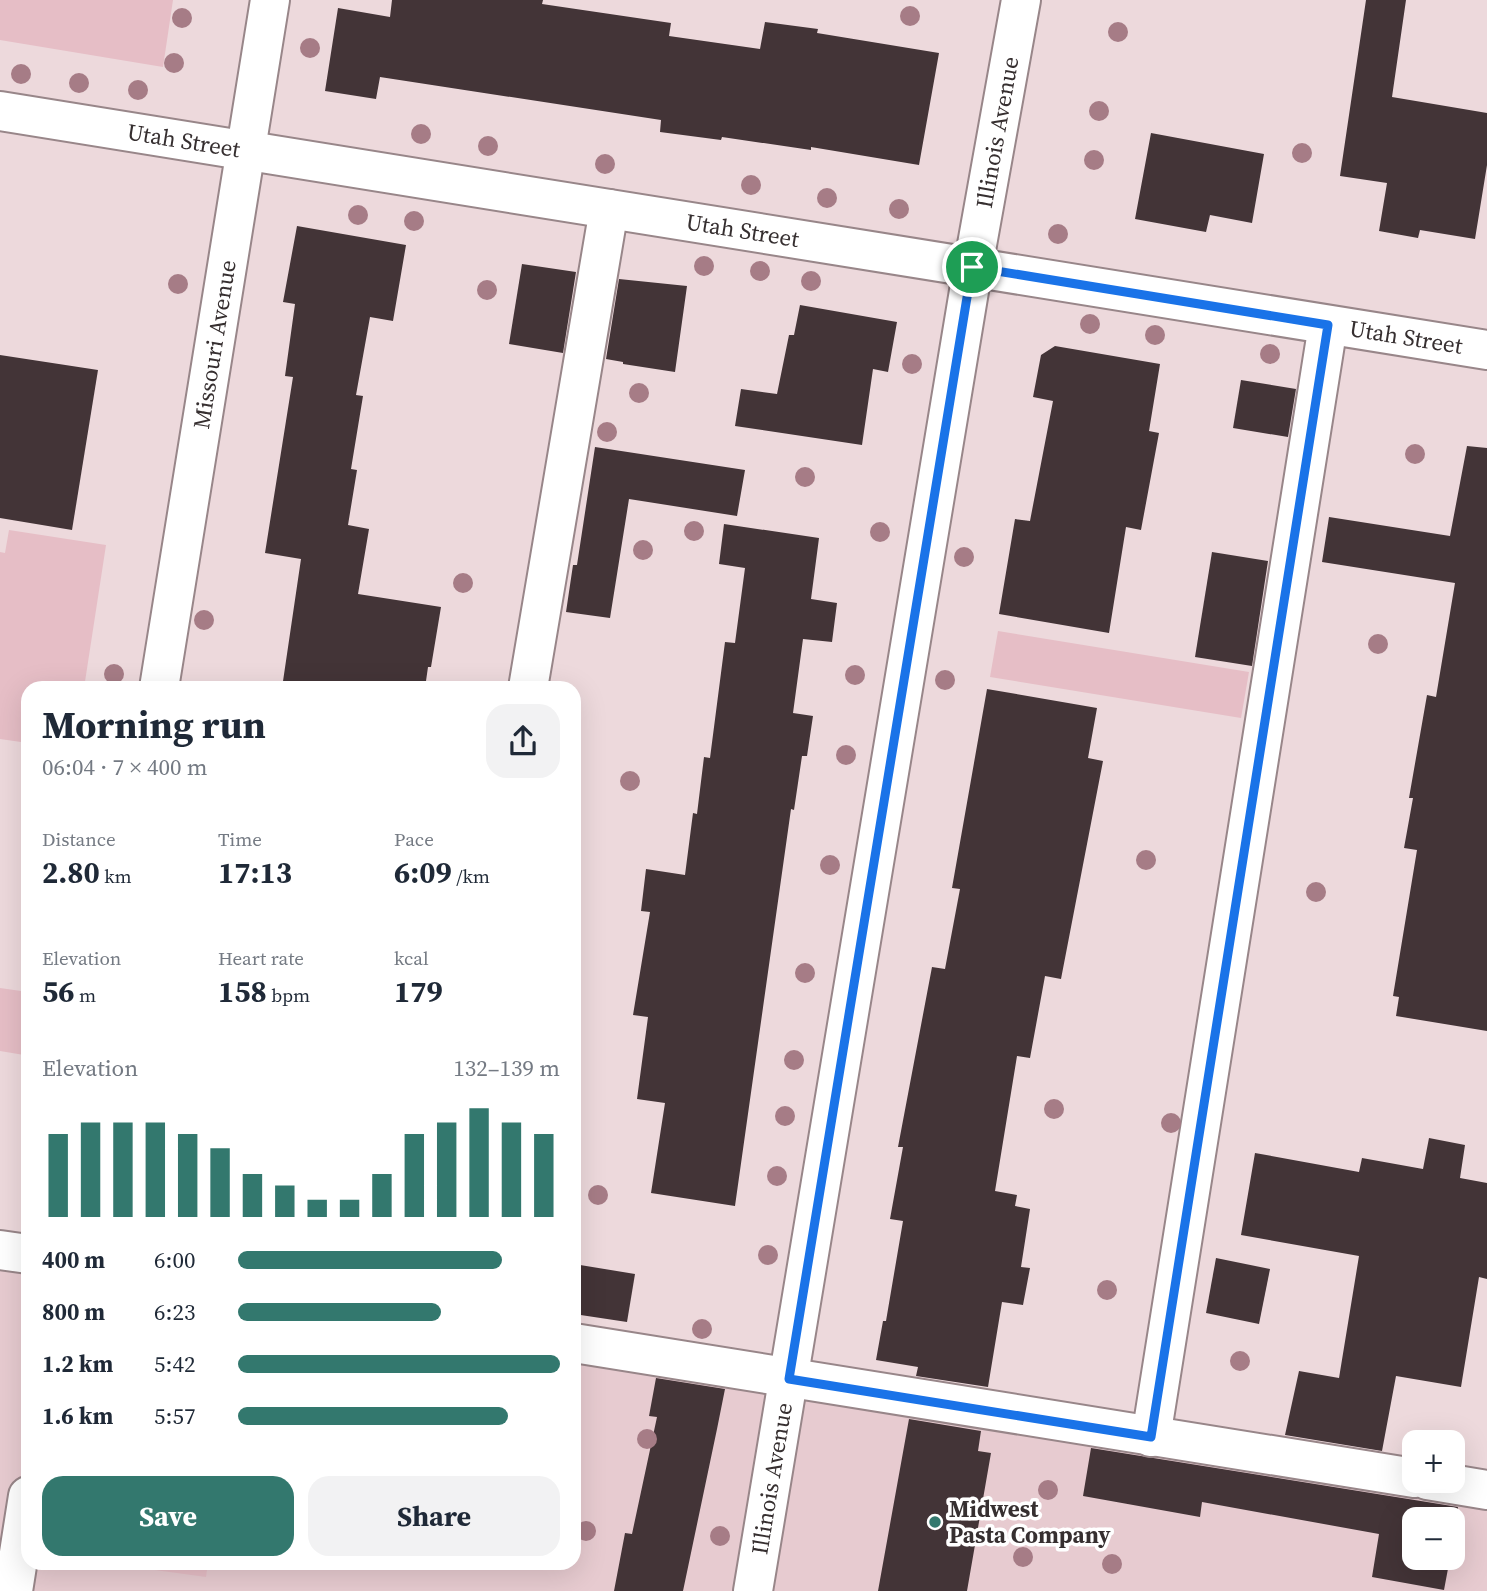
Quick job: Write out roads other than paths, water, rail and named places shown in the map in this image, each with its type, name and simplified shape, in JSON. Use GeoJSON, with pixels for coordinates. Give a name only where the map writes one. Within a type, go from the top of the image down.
{"type":"FeatureCollection","features":[{"type":"Feature","properties":{"kind":"street","name":"Missouri Avenue"},"geometry":{"type":"LineString","coordinates":[[160,681],[270,0]]}},
{"type":"Feature","properties":{"kind":"street","name":"Illinois Avenue"},"geometry":{"type":"LineString","coordinates":[[753,1591],[972,267],[1021,0]]}},
{"type":"Feature","properties":{"kind":"street","name":"Utah Street"},"geometry":{"type":"LineString","coordinates":[[0,111],[1487,350]]}},
{"type":"Feature","properties":{"kind":"street"},"geometry":{"type":"LineString","coordinates":[[529,681],[609,209]]}},
{"type":"Feature","properties":{"kind":"street"},"geometry":{"type":"LineString","coordinates":[[1151,1437],[1328,325]]}},
{"type":"Feature","properties":{"kind":"street"},"geometry":{"type":"LineString","coordinates":[[0,1250],[21,1253]]}},
{"type":"Feature","properties":{"kind":"street"},"geometry":{"type":"LineString","coordinates":[[581,1344],[1402,1476]]}},
{"type":"Feature","properties":{"kind":"street"},"geometry":{"type":"LineString","coordinates":[[1465,1486],[1487,1490]]}},
{"type":"Feature","properties":{"kind":"street"},"geometry":{"type":"LineString","coordinates":[[13,1591],[21,1540]]}},
{"type":"Feature","properties":{"kind":"place","name":"Midwest Pasta Company"},"geometry":{"type":"Point","coordinates":[935,1522]}}]}
